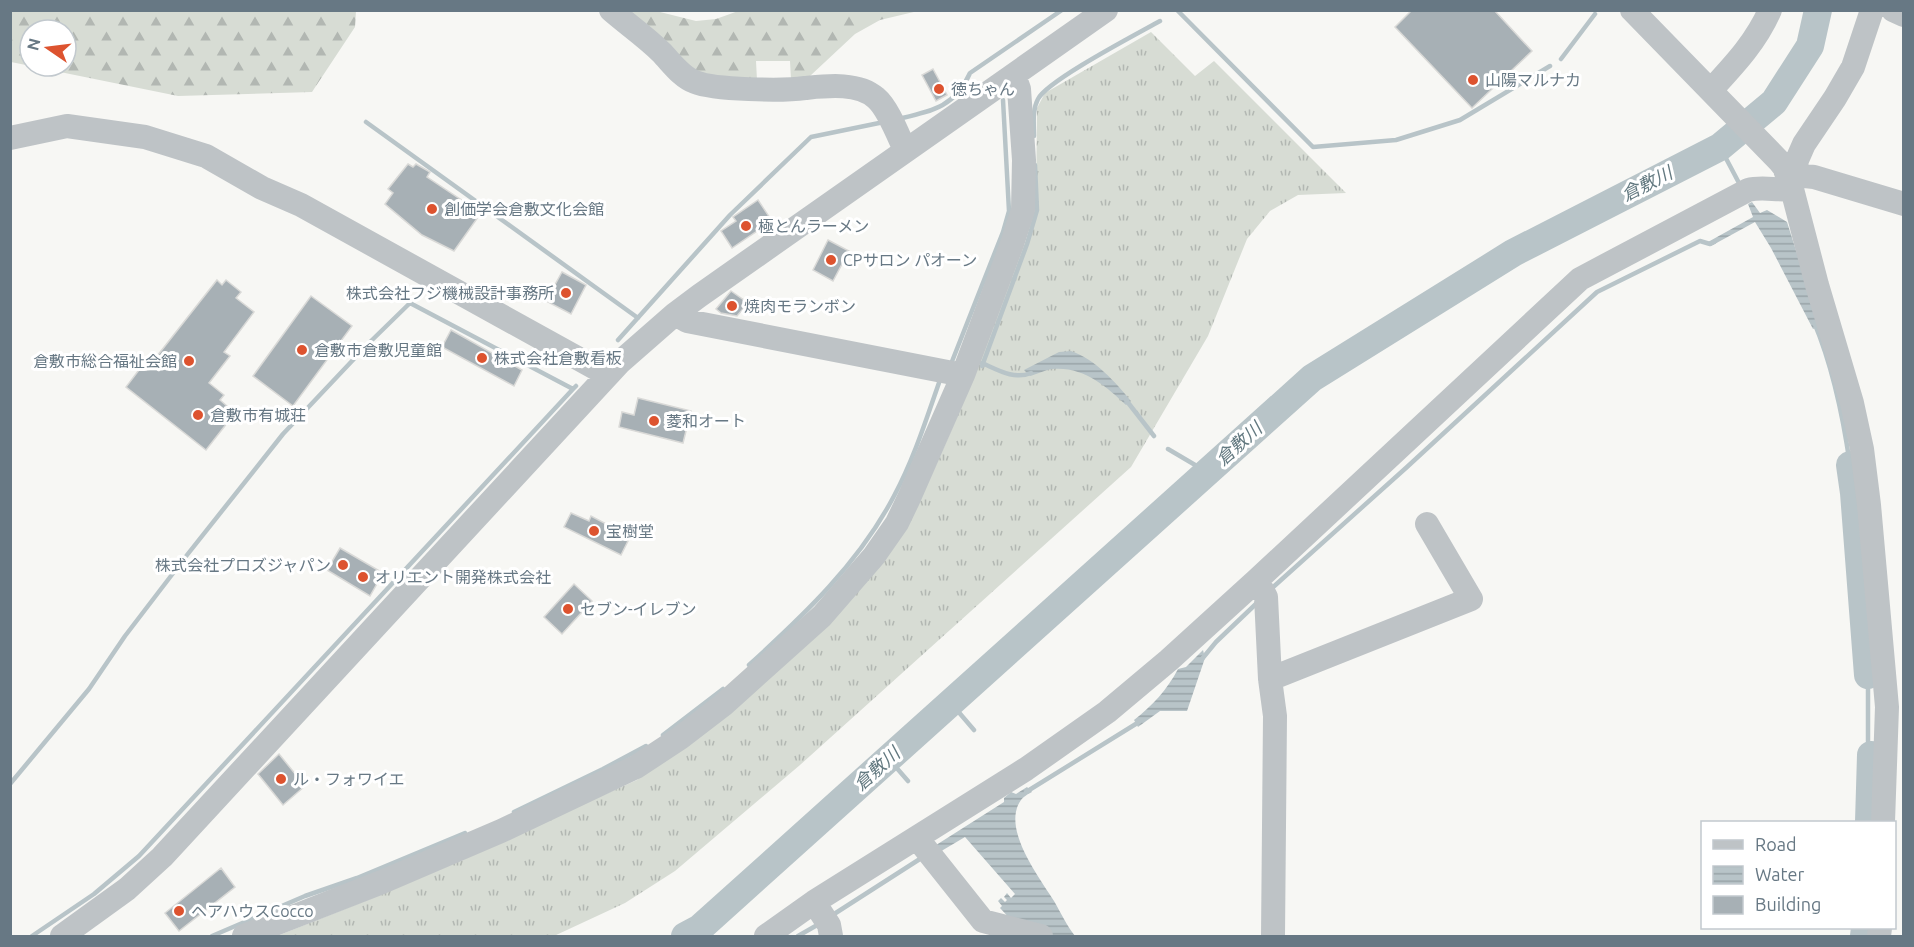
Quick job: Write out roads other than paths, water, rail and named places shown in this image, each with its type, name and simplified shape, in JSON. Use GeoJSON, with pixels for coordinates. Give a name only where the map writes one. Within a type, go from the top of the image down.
{"type":"FeatureCollection","features":[{"type":"Feature","properties":{"kind":"street"},"geometry":{"type":"LineString","coordinates":[[611,10],[694,82],[754,89],[816,86],[855,88],[876,98],[905,150]]}},
{"type":"Feature","properties":{"kind":"street"},"geometry":{"type":"LineString","coordinates":[[62,936],[127,890],[162,857],[608,375],[675,314],[1106,10]]}},
{"type":"Feature","properties":{"kind":"street"},"geometry":{"type":"LineString","coordinates":[[1632,10],[1713,93],[1789,177],[1817,285],[1852,403],[1862,449],[1895,711],[1883,821]]}},
{"type":"Feature","properties":{"kind":"street"},"geometry":{"type":"LineString","coordinates":[[1713,93],[1762,28],[1770,10]]}},
{"type":"Feature","properties":{"kind":"street"},"geometry":{"type":"LineString","coordinates":[[766,936],[824,919],[925,849],[1026,769],[1107,712],[1169,660],[1261,589],[1580,279],[1748,190],[1763,187],[1783,190],[1804,144],[1853,67],[1872,10]]}},
{"type":"Feature","properties":{"kind":"street"},"geometry":{"type":"LineString","coordinates":[[1893,10],[1904,15]]}},
{"type":"Feature","properties":{"kind":"street"},"geometry":{"type":"LineString","coordinates":[[244,936],[382,882],[501,831],[594,788],[645,761],[723,705],[822,615],[874,556],[897,523],[909,498],[954,372],[1012,244],[1023,210],[1024,160],[1019,90],[1014,75]]}},
{"type":"Feature","properties":{"kind":"street"},"geometry":{"type":"LineString","coordinates":[[10,138],[67,126],[145,137],[206,156],[262,188],[301,205],[608,375]]}},
{"type":"Feature","properties":{"kind":"street"},"geometry":{"type":"LineString","coordinates":[[1789,177],[1814,177],[1904,204]]}},
{"type":"Feature","properties":{"kind":"street"},"geometry":{"type":"LineString","coordinates":[[675,314],[687,321],[954,372]]}},
{"type":"Feature","properties":{"kind":"street"},"geometry":{"type":"LineString","coordinates":[[1270,679],[1471,599],[1427,524]]}},
{"type":"Feature","properties":{"kind":"street"},"geometry":{"type":"LineString","coordinates":[[1261,589],[1275,716],[1273,936]]}},
{"type":"Feature","properties":{"kind":"street"},"geometry":{"type":"LineString","coordinates":[[925,849],[983,921],[1041,936]]}},
{"type":"Feature","properties":{"kind":"water"},"geometry":{"type":"Polygon","coordinates":[[[1752,202],[1760,213],[1767,210],[1787,222],[1820,326],[1813,329],[1755,222],[1711,246],[1708,242],[1753,217],[1748,204],[1752,202]]]}},
{"type":"Feature","properties":{"kind":"water"},"geometry":{"type":"Polygon","coordinates":[[[1071,351],[1096,365],[1131,401],[1126,405],[1102,384],[1074,371],[1052,369],[1030,376],[1024,370],[1059,352],[1071,351]]]}},
{"type":"Feature","properties":{"kind":"water"},"geometry":{"type":"Polygon","coordinates":[[[1203,650],[1205,658],[1187,711],[1160,711],[1138,727],[1134,720],[1159,697],[1178,669],[1186,667],[1203,650]]]}},
{"type":"Feature","properties":{"kind":"water"},"geometry":{"type":"Polygon","coordinates":[[[1027,787],[1032,792],[1022,799],[1016,811],[1019,838],[1032,866],[1075,936],[1047,936],[1013,922],[1000,908],[1002,906],[998,901],[1001,898],[1005,902],[1007,900],[1004,897],[1007,893],[1011,898],[1015,894],[965,837],[938,853],[933,847],[1004,802],[1004,798],[1011,792],[1016,794],[1027,787]]]}},
{"type":"Feature","properties":{"kind":"waterway"},"geometry":{"type":"LineString","coordinates":[[898,119],[941,106],[957,93],[970,73],[1062,10]]}},
{"type":"Feature","properties":{"kind":"waterway","name":"倉敷川"},"geometry":{"type":"LineString","coordinates":[[685,936],[700,928],[1312,378],[1513,253],[1720,147],[1774,102],[1810,46],[1818,10]]}},
{"type":"Feature","properties":{"kind":"waterway"},"geometry":{"type":"LineString","coordinates":[[1178,11],[1313,147],[1396,140],[1460,120],[1550,66]]}},
{"type":"Feature","properties":{"kind":"waterway"},"geometry":{"type":"LineString","coordinates":[[1561,59],[1595,14]]}},
{"type":"Feature","properties":{"kind":"waterway"},"geometry":{"type":"LineString","coordinates":[[1034,136],[1035,108],[1038,99],[1045,91],[1075,69],[1160,21]]}},
{"type":"Feature","properties":{"kind":"waterway"},"geometry":{"type":"LineString","coordinates":[[951,364],[1003,232],[1009,211],[1003,100]]}},
{"type":"Feature","properties":{"kind":"waterway"},"geometry":{"type":"LineString","coordinates":[[366,122],[638,318]]}},
{"type":"Feature","properties":{"kind":"waterway"},"geometry":{"type":"LineString","coordinates":[[618,340],[730,215],[811,137],[884,122]]}},
{"type":"Feature","properties":{"kind":"waterway"},"geometry":{"type":"LineString","coordinates":[[1720,147],[1739,183]]}},
{"type":"Feature","properties":{"kind":"waterway"},"geometry":{"type":"LineString","coordinates":[[982,366],[1027,244],[1037,210],[1035,165]]}},
{"type":"Feature","properties":{"kind":"waterway"},"geometry":{"type":"LineString","coordinates":[[1271,589],[1597,292],[1700,241],[1710,244],[1714,242]]}},
{"type":"Feature","properties":{"kind":"waterway"},"geometry":{"type":"LineString","coordinates":[[10,784],[89,689],[125,636],[283,434],[410,303],[573,389],[576,386]]}},
{"type":"Feature","properties":{"kind":"waterway"},"geometry":{"type":"LineString","coordinates":[[1814,322],[1827,356],[1850,465]]}},
{"type":"Feature","properties":{"kind":"waterway"},"geometry":{"type":"LineString","coordinates":[[982,363],[1012,375],[1031,373]]}},
{"type":"Feature","properties":{"kind":"waterway"},"geometry":{"type":"LineString","coordinates":[[749,665],[810,607],[864,544],[894,496],[908,467],[941,377]]}},
{"type":"Feature","properties":{"kind":"waterway"},"geometry":{"type":"LineString","coordinates":[[32,936],[94,894],[139,856],[573,389]]}},
{"type":"Feature","properties":{"kind":"waterway"},"geometry":{"type":"LineString","coordinates":[[1126,400],[1154,436]]}},
{"type":"Feature","properties":{"kind":"waterway"},"geometry":{"type":"LineString","coordinates":[[1168,449],[1207,472]]}},
{"type":"Feature","properties":{"kind":"waterway"},"geometry":{"type":"LineString","coordinates":[[1850,465],[1868,675]]}},
{"type":"Feature","properties":{"kind":"waterway"},"geometry":{"type":"LineString","coordinates":[[1202,659],[1216,642],[1259,601]]}},
{"type":"Feature","properties":{"kind":"waterway"},"geometry":{"type":"LineString","coordinates":[[1868,675],[1868,741],[1871,755]]}},
{"type":"Feature","properties":{"kind":"waterway"},"geometry":{"type":"LineString","coordinates":[[663,735],[723,689]]}},
{"type":"Feature","properties":{"kind":"waterway"},"geometry":{"type":"LineString","coordinates":[[950,702],[974,730]]}},
{"type":"Feature","properties":{"kind":"waterway"},"geometry":{"type":"LineString","coordinates":[[1026,792],[1139,722]]}},
{"type":"Feature","properties":{"kind":"waterway"},"geometry":{"type":"LineString","coordinates":[[514,812],[646,746]]}},
{"type":"Feature","properties":{"kind":"waterway"},"geometry":{"type":"LineString","coordinates":[[1869,821],[1871,755]]}},
{"type":"Feature","properties":{"kind":"waterway"},"geometry":{"type":"LineString","coordinates":[[888,758],[908,781]]}},
{"type":"Feature","properties":{"kind":"waterway"},"geometry":{"type":"LineString","coordinates":[[212,936],[305,896],[357,878],[465,833]]}},
{"type":"Feature","properties":{"kind":"waterway"},"geometry":{"type":"LineString","coordinates":[[831,916],[923,857]]}},
{"type":"Feature","properties":{"kind":"waterway"},"geometry":{"type":"LineString","coordinates":[[798,936],[819,924]]}},
{"type":"Feature","properties":{"kind":"waterway"},"geometry":{"type":"LineString","coordinates":[[1864,936],[1865,929]]}},
{"type":"Feature","properties":{"kind":"place","name":"山陽マルナカ"},"geometry":{"type":"Point","coordinates":[1473,80]}},
{"type":"Feature","properties":{"kind":"place","name":"徳ちゃん"},"geometry":{"type":"Point","coordinates":[939,89]}},
{"type":"Feature","properties":{"kind":"place","name":"創価学会倉敷文化会館"},"geometry":{"type":"Point","coordinates":[432,209]}},
{"type":"Feature","properties":{"kind":"place","name":"極とんラーメン"},"geometry":{"type":"Point","coordinates":[746,226]}},
{"type":"Feature","properties":{"kind":"place","name":"CPサロン パオーン"},"geometry":{"type":"Point","coordinates":[831,260]}},
{"type":"Feature","properties":{"kind":"place","name":"株式会社フジ機械設計事務所"},"geometry":{"type":"Point","coordinates":[566,293]}},
{"type":"Feature","properties":{"kind":"place","name":"焼肉モランボン"},"geometry":{"type":"Point","coordinates":[732,306]}},
{"type":"Feature","properties":{"kind":"place","name":"倉敷市倉敷児童館"},"geometry":{"type":"Point","coordinates":[302,350]}},
{"type":"Feature","properties":{"kind":"place","name":"株式会社倉敷看板"},"geometry":{"type":"Point","coordinates":[482,358]}},
{"type":"Feature","properties":{"kind":"place","name":"倉敷市総合福祉会館"},"geometry":{"type":"Point","coordinates":[189,361]}},
{"type":"Feature","properties":{"kind":"place","name":"倉敷市有城荘"},"geometry":{"type":"Point","coordinates":[198,415]}},
{"type":"Feature","properties":{"kind":"place","name":"菱和オート"},"geometry":{"type":"Point","coordinates":[654,421]}},
{"type":"Feature","properties":{"kind":"place","name":"宝樹堂"},"geometry":{"type":"Point","coordinates":[594,531]}},
{"type":"Feature","properties":{"kind":"place","name":"株式会社プロズジャパン"},"geometry":{"type":"Point","coordinates":[343,565]}},
{"type":"Feature","properties":{"kind":"place","name":"オリエント開発株式会社"},"geometry":{"type":"Point","coordinates":[363,577]}},
{"type":"Feature","properties":{"kind":"place","name":"セブン-イレブン"},"geometry":{"type":"Point","coordinates":[568,609]}},
{"type":"Feature","properties":{"kind":"place","name":"ル・フォワイエ"},"geometry":{"type":"Point","coordinates":[281,779]}},
{"type":"Feature","properties":{"kind":"place","name":"ヘアハウスCocco"},"geometry":{"type":"Point","coordinates":[179,911]}}]}
